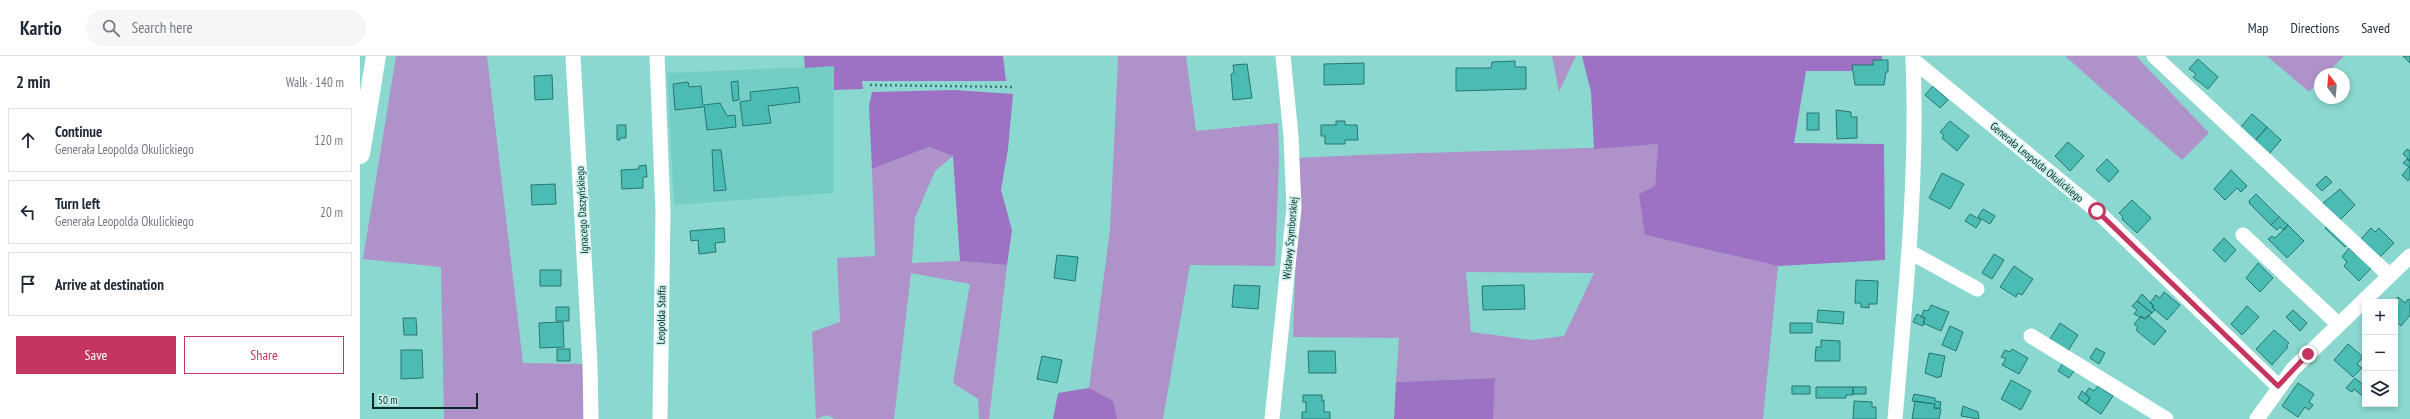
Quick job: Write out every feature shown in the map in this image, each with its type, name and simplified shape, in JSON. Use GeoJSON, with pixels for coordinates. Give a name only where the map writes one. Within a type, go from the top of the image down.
{"type":"FeatureCollection","features":[{"type":"Feature","properties":{"kind":"main road"},"geometry":{"type":"LineString","coordinates":[[360,154],[362,133],[376,56]]}},
{"type":"Feature","properties":{"kind":"street","name":"Ignacego Daszyńskiego"},"geometry":{"type":"LineString","coordinates":[[573,56],[590,364],[591,419]]}},
{"type":"Feature","properties":{"kind":"street","name":"Leopolda Staffa"},"geometry":{"type":"LineString","coordinates":[[657,56],[663,212],[660,419]]}},
{"type":"Feature","properties":{"kind":"street","name":"Wisławy Szymborskiej"},"geometry":{"type":"LineString","coordinates":[[1272,419],[1294,208],[1291,136],[1283,56]]}},
{"type":"Feature","properties":{"kind":"street"},"geometry":{"type":"LineString","coordinates":[[2154,56],[2389,276]]}},
{"type":"Feature","properties":{"kind":"street","name":"Generała Leopolda Okulickiego"},"geometry":{"type":"LineString","coordinates":[[1895,419],[1910,252],[1915,100],[1913,58]]}},
{"type":"Feature","properties":{"kind":"street","name":"Generała Leopolda Okulickiego"},"geometry":{"type":"LineString","coordinates":[[1913,58],[2097,211],[2278,386]]}},
{"type":"Feature","properties":{"kind":"street"},"geometry":{"type":"LineString","coordinates":[[2243,235],[2338,324]]}},
{"type":"Feature","properties":{"kind":"street"},"geometry":{"type":"LineString","coordinates":[[1910,252],[1977,289]]}},
{"type":"Feature","properties":{"kind":"street"},"geometry":{"type":"LineString","coordinates":[[2257,419],[2278,386],[2293,369],[2410,256]]}},
{"type":"Feature","properties":{"kind":"street"},"geometry":{"type":"LineString","coordinates":[[2031,336],[2166,419]]}},
{"type":"Feature","properties":{"kind":"path"},"geometry":{"type":"LineString","coordinates":[[870,86],[1015,87]]}},
{"type":"Feature","properties":{"kind":"shaded area"},"geometry":{"type":"Polygon","coordinates":[[[396,56],[487,56],[523,363],[585,364],[583,419],[444,419],[441,267],[363,259],[396,56]]]}},
{"type":"Feature","properties":{"kind":"shaded area"},"geometry":{"type":"Polygon","coordinates":[[[804,56],[1003,56],[1006,81],[862,81],[863,89],[834,90],[834,66],[805,68],[804,56]]]}},
{"type":"Feature","properties":{"kind":"shaded area"},"geometry":{"type":"Polygon","coordinates":[[[1117,56],[1186,56],[1196,131],[1278,123],[1279,160],[1275,266],[1190,265],[1163,419],[1116,419],[1089,388],[1110,230],[1117,56]]]}},
{"type":"Feature","properties":{"kind":"shaded area"},"geometry":{"type":"Polygon","coordinates":[[[1552,56],[1576,56],[1559,92],[1552,56]]]}},
{"type":"Feature","properties":{"kind":"shaded area"},"geometry":{"type":"Polygon","coordinates":[[[1582,56],[1882,56],[1882,71],[1806,71],[1794,143],[1884,144],[1885,260],[1778,266],[1645,235],[1639,194],[1655,186],[1658,144],[1594,149],[1591,92],[1582,56]]]}},
{"type":"Feature","properties":{"kind":"shaded area"},"geometry":{"type":"Polygon","coordinates":[[[2065,56],[2136,56],[2209,133],[2182,160],[2065,56]]]}},
{"type":"Feature","properties":{"kind":"shaded area"},"geometry":{"type":"Polygon","coordinates":[[[2267,56],[2344,56],[2332,68],[2314,68],[2314,87],[2309,92],[2267,56]]]}},
{"type":"Feature","properties":{"kind":"shaded area"},"geometry":{"type":"Polygon","coordinates":[[[834,66],[834,193],[674,205],[667,73],[834,66]]]}},
{"type":"Feature","properties":{"kind":"shaded area"},"geometry":{"type":"Polygon","coordinates":[[[954,90],[1013,94],[1008,149],[1001,190],[1012,230],[1007,265],[960,261],[953,156],[929,147],[872,169],[869,106],[872,92],[954,90]]]}},
{"type":"Feature","properties":{"kind":"shaded area"},"geometry":{"type":"Polygon","coordinates":[[[1658,144],[1655,187],[1645,235],[1778,266],[1763,419],[1493,419],[1494,378],[1396,382],[1399,338],[1293,337],[1299,158],[1613,147],[1658,144]],[[1466,272],[1471,332],[1532,340],[1564,336],[1594,273],[1466,272]]]}},
{"type":"Feature","properties":{"kind":"shaded area"},"geometry":{"type":"Polygon","coordinates":[[[929,147],[953,156],[935,171],[915,218],[912,263],[960,261],[1007,265],[989,419],[979,419],[978,399],[953,383],[970,284],[911,273],[894,419],[835,419],[827,415],[816,419],[812,332],[840,322],[837,258],[875,256],[872,169],[929,147]]]}},
{"type":"Feature","properties":{"kind":"shaded area"},"geometry":{"type":"Polygon","coordinates":[[[1495,378],[1493,419],[1394,419],[1396,382],[1495,378]]]}},
{"type":"Feature","properties":{"kind":"shaded area"},"geometry":{"type":"Polygon","coordinates":[[[1089,388],[1113,401],[1117,419],[1053,419],[1058,393],[1089,388]]]}},
{"type":"Feature","properties":{"kind":"building"},"geometry":{"type":"Polygon","coordinates":[[[2403,56],[2410,56],[2410,63],[2403,56]]]}},
{"type":"Feature","properties":{"kind":"building"},"geometry":{"type":"Polygon","coordinates":[[[2198,59],[2218,77],[2208,89],[2193,77],[2196,74],[2189,69],[2198,59]]]}},
{"type":"Feature","properties":{"kind":"building"},"geometry":{"type":"Polygon","coordinates":[[[1873,60],[1888,60],[1888,72],[1886,72],[1884,85],[1855,85],[1852,65],[1873,65],[1873,60]]]}},
{"type":"Feature","properties":{"kind":"building"},"geometry":{"type":"Polygon","coordinates":[[[1515,61],[1515,67],[1526,67],[1526,89],[1456,91],[1456,68],[1491,68],[1492,62],[1515,61]]]}},
{"type":"Feature","properties":{"kind":"building"},"geometry":{"type":"Polygon","coordinates":[[[1364,63],[1364,84],[1324,85],[1324,64],[1364,63]]]}},
{"type":"Feature","properties":{"kind":"building"},"geometry":{"type":"Polygon","coordinates":[[[1247,64],[1252,98],[1233,100],[1231,74],[1234,73],[1233,65],[1247,64]]]}},
{"type":"Feature","properties":{"kind":"building"},"geometry":{"type":"Polygon","coordinates":[[[552,75],[553,99],[535,100],[534,76],[552,75]]]}},
{"type":"Feature","properties":{"kind":"building"},"geometry":{"type":"Polygon","coordinates":[[[738,81],[739,100],[733,101],[731,82],[738,81]]]}},
{"type":"Feature","properties":{"kind":"building"},"geometry":{"type":"Polygon","coordinates":[[[688,82],[689,87],[701,86],[703,107],[675,110],[673,84],[688,82]]]}},
{"type":"Feature","properties":{"kind":"building"},"geometry":{"type":"Polygon","coordinates":[[[1933,86],[1948,100],[1940,108],[1925,95],[1933,86]]]}},
{"type":"Feature","properties":{"kind":"building"},"geometry":{"type":"Polygon","coordinates":[[[798,87],[800,102],[768,106],[771,123],[743,126],[740,102],[751,100],[750,92],[798,87]]]}},
{"type":"Feature","properties":{"kind":"building"},"geometry":{"type":"Polygon","coordinates":[[[720,103],[727,116],[735,115],[736,127],[707,130],[704,105],[720,103]]]}},
{"type":"Feature","properties":{"kind":"building"},"geometry":{"type":"Polygon","coordinates":[[[1836,110],[1851,112],[1851,117],[1857,117],[1857,138],[1837,139],[1836,110]]]}},
{"type":"Feature","properties":{"kind":"building"},"geometry":{"type":"Polygon","coordinates":[[[1807,113],[1819,113],[1819,130],[1807,130],[1807,113]]]}},
{"type":"Feature","properties":{"kind":"building"},"geometry":{"type":"Polygon","coordinates":[[[2252,114],[2267,127],[2255,141],[2240,128],[2252,114]]]}},
{"type":"Feature","properties":{"kind":"building"},"geometry":{"type":"Polygon","coordinates":[[[1336,121],[1345,121],[1345,125],[1357,125],[1358,140],[1345,140],[1345,144],[1325,144],[1325,136],[1321,136],[1321,125],[1336,125],[1336,121]]]}},
{"type":"Feature","properties":{"kind":"building"},"geometry":{"type":"Polygon","coordinates":[[[1950,121],[1969,136],[1957,151],[1942,138],[1944,135],[1940,132],[1950,121]]]}},
{"type":"Feature","properties":{"kind":"building"},"geometry":{"type":"Polygon","coordinates":[[[617,125],[626,125],[626,138],[620,138],[620,140],[617,140],[617,125]]]}},
{"type":"Feature","properties":{"kind":"building"},"geometry":{"type":"Polygon","coordinates":[[[2267,127],[2281,140],[2269,154],[2255,141],[2267,127]]]}},
{"type":"Feature","properties":{"kind":"building"},"geometry":{"type":"Polygon","coordinates":[[[2068,142],[2084,156],[2070,171],[2055,156],[2068,142]]]}},
{"type":"Feature","properties":{"kind":"building"},"geometry":{"type":"Polygon","coordinates":[[[2407,149],[2410,151],[2410,161],[2403,154],[2407,149]]]}},
{"type":"Feature","properties":{"kind":"building"},"geometry":{"type":"Polygon","coordinates":[[[712,150],[721,150],[726,190],[714,191],[712,150]]]}},
{"type":"Feature","properties":{"kind":"building"},"geometry":{"type":"Polygon","coordinates":[[[2107,159],[2119,171],[2109,182],[2096,170],[2107,159]]]}},
{"type":"Feature","properties":{"kind":"building"},"geometry":{"type":"Polygon","coordinates":[[[2407,159],[2410,162],[2410,178],[2408,181],[2402,175],[2409,167],[2403,163],[2407,159]]]}},
{"type":"Feature","properties":{"kind":"building"},"geometry":{"type":"Polygon","coordinates":[[[646,165],[647,177],[643,177],[643,188],[622,189],[621,170],[639,169],[639,166],[646,165]]]}},
{"type":"Feature","properties":{"kind":"building"},"geometry":{"type":"Polygon","coordinates":[[[2231,170],[2247,186],[2241,192],[2237,188],[2225,200],[2214,189],[2231,170]]]}},
{"type":"Feature","properties":{"kind":"building"},"geometry":{"type":"Polygon","coordinates":[[[1942,173],[1964,184],[1950,209],[1929,198],[1942,173]]]}},
{"type":"Feature","properties":{"kind":"building"},"geometry":{"type":"Polygon","coordinates":[[[2326,176],[2332,182],[2322,191],[2316,185],[2326,176]]]}},
{"type":"Feature","properties":{"kind":"building"},"geometry":{"type":"Polygon","coordinates":[[[555,184],[556,204],[532,205],[531,185],[555,184]]]}},
{"type":"Feature","properties":{"kind":"building"},"geometry":{"type":"Polygon","coordinates":[[[2340,189],[2355,205],[2340,220],[2323,203],[2340,189]]]}},
{"type":"Feature","properties":{"kind":"building"},"geometry":{"type":"Polygon","coordinates":[[[2256,194],[2279,217],[2271,225],[2250,204],[2249,201],[2256,194]]]}},
{"type":"Feature","properties":{"kind":"building"},"geometry":{"type":"Polygon","coordinates":[[[2132,200],[2151,218],[2137,233],[2122,219],[2123,217],[2119,213],[2132,200]]]}},
{"type":"Feature","properties":{"kind":"building"},"geometry":{"type":"Polygon","coordinates":[[[1983,209],[1995,216],[1990,224],[1978,217],[1983,209]]]}},
{"type":"Feature","properties":{"kind":"building"},"geometry":{"type":"Polygon","coordinates":[[[1970,214],[1981,220],[1976,228],[1965,221],[1970,214]]]}},
{"type":"Feature","properties":{"kind":"building"},"geometry":{"type":"Polygon","coordinates":[[[2279,217],[2288,225],[2284,230],[2280,227],[2277,230],[2271,225],[2279,217]]]}},
{"type":"Feature","properties":{"kind":"building"},"geometry":{"type":"Polygon","coordinates":[[[2288,225],[2304,241],[2287,258],[2268,239],[2272,236],[2275,238],[2288,225]]]}},
{"type":"Feature","properties":{"kind":"building"},"geometry":{"type":"Polygon","coordinates":[[[2328,226],[2350,242],[2345,247],[2325,228],[2328,226]]]}},
{"type":"Feature","properties":{"kind":"building"},"geometry":{"type":"Polygon","coordinates":[[[724,228],[725,242],[715,243],[716,252],[699,254],[698,240],[691,241],[690,231],[724,228]]]}},
{"type":"Feature","properties":{"kind":"building"},"geometry":{"type":"Polygon","coordinates":[[[2371,228],[2375,232],[2379,228],[2394,243],[2380,257],[2361,239],[2371,228]]]}},
{"type":"Feature","properties":{"kind":"building"},"geometry":{"type":"Polygon","coordinates":[[[2224,238],[2236,250],[2225,262],[2213,250],[2224,238]]]}},
{"type":"Feature","properties":{"kind":"building"},"geometry":{"type":"Polygon","coordinates":[[[2349,248],[2355,254],[2358,250],[2374,265],[2359,281],[2344,266],[2347,262],[2342,257],[2349,248]]]}},
{"type":"Feature","properties":{"kind":"building"},"geometry":{"type":"Polygon","coordinates":[[[1994,254],[2004,260],[1992,279],[1982,273],[1994,254]]]}},
{"type":"Feature","properties":{"kind":"building"},"geometry":{"type":"Polygon","coordinates":[[[1057,255],[1078,257],[1075,281],[1054,278],[1057,255]]]}},
{"type":"Feature","properties":{"kind":"building"},"geometry":{"type":"Polygon","coordinates":[[[2258,263],[2273,278],[2260,292],[2246,278],[2258,263]]]}},
{"type":"Feature","properties":{"kind":"building"},"geometry":{"type":"Polygon","coordinates":[[[2014,266],[2033,279],[2022,295],[2018,293],[2016,297],[2000,287],[2014,266]]]}},
{"type":"Feature","properties":{"kind":"building"},"geometry":{"type":"Polygon","coordinates":[[[540,270],[561,270],[561,286],[540,286],[540,270]]]}},
{"type":"Feature","properties":{"kind":"building"},"geometry":{"type":"Polygon","coordinates":[[[1856,280],[1878,281],[1877,304],[1869,304],[1869,308],[1861,307],[1861,303],[1855,303],[1856,280]]]}},
{"type":"Feature","properties":{"kind":"building"},"geometry":{"type":"Polygon","coordinates":[[[1234,285],[1260,286],[1258,309],[1232,307],[1234,285]]]}},
{"type":"Feature","properties":{"kind":"building"},"geometry":{"type":"Polygon","coordinates":[[[1524,285],[1525,309],[1483,310],[1482,286],[1524,285]]]}},
{"type":"Feature","properties":{"kind":"building"},"geometry":{"type":"Polygon","coordinates":[[[2164,292],[2180,305],[2167,320],[2152,307],[2154,306],[2150,303],[2156,295],[2160,298],[2164,292]]]}},
{"type":"Feature","properties":{"kind":"building"},"geometry":{"type":"Polygon","coordinates":[[[2142,294],[2154,306],[2152,307],[2155,310],[2152,313],[2137,301],[2142,294]]]}},
{"type":"Feature","properties":{"kind":"building"},"geometry":{"type":"Polygon","coordinates":[[[2398,297],[2405,303],[2408,299],[2410,300],[2410,315],[2401,326],[2398,324],[2398,299],[2396,299],[2398,297]]]}},
{"type":"Feature","properties":{"kind":"building"},"geometry":{"type":"Polygon","coordinates":[[[2137,301],[2152,313],[2145,319],[2134,314],[2137,310],[2132,306],[2137,301]]]}},
{"type":"Feature","properties":{"kind":"building"},"geometry":{"type":"Polygon","coordinates":[[[1931,305],[1949,312],[1941,331],[1923,323],[1925,318],[1921,317],[1924,310],[1928,311],[1931,305]]]}},
{"type":"Feature","properties":{"kind":"building"},"geometry":{"type":"Polygon","coordinates":[[[2247,306],[2259,317],[2242,335],[2231,324],[2247,306]]]}},
{"type":"Feature","properties":{"kind":"building"},"geometry":{"type":"Polygon","coordinates":[[[556,307],[569,307],[569,321],[556,321],[556,307]]]}},
{"type":"Feature","properties":{"kind":"building"},"geometry":{"type":"Polygon","coordinates":[[[1818,310],[1844,312],[1843,324],[1817,322],[1818,310]]]}},
{"type":"Feature","properties":{"kind":"building"},"geometry":{"type":"Polygon","coordinates":[[[2293,310],[2307,323],[2300,331],[2286,317],[2293,310]]]}},
{"type":"Feature","properties":{"kind":"building"},"geometry":{"type":"Polygon","coordinates":[[[1917,314],[1925,318],[1923,326],[1913,322],[1917,314]]]}},
{"type":"Feature","properties":{"kind":"building"},"geometry":{"type":"Polygon","coordinates":[[[2148,315],[2166,331],[2154,345],[2136,330],[2138,327],[2134,324],[2141,316],[2145,319],[2148,315]]]}},
{"type":"Feature","properties":{"kind":"building"},"geometry":{"type":"Polygon","coordinates":[[[403,318],[416,318],[417,335],[404,335],[403,318]]]}},
{"type":"Feature","properties":{"kind":"building"},"geometry":{"type":"Polygon","coordinates":[[[563,322],[564,347],[540,348],[539,323],[563,322]]]}},
{"type":"Feature","properties":{"kind":"building"},"geometry":{"type":"Polygon","coordinates":[[[1790,323],[1812,323],[1812,333],[1790,333],[1790,323]]]}},
{"type":"Feature","properties":{"kind":"building"},"geometry":{"type":"Polygon","coordinates":[[[2060,323],[2078,335],[2068,351],[2050,339],[2060,323]]]}},
{"type":"Feature","properties":{"kind":"building"},"geometry":{"type":"Polygon","coordinates":[[[1950,326],[1963,332],[1956,351],[1942,345],[1950,326]]]}},
{"type":"Feature","properties":{"kind":"building"},"geometry":{"type":"Polygon","coordinates":[[[2274,330],[2289,343],[2286,346],[2288,347],[2272,365],[2256,349],[2274,330]]]}},
{"type":"Feature","properties":{"kind":"building"},"geometry":{"type":"Polygon","coordinates":[[[1821,340],[1840,341],[1840,361],[1815,361],[1816,347],[1821,347],[1821,340]]]}},
{"type":"Feature","properties":{"kind":"building"},"geometry":{"type":"Polygon","coordinates":[[[2348,344],[2362,356],[2357,364],[2362,368],[2353,377],[2334,360],[2348,344]]]}},
{"type":"Feature","properties":{"kind":"building"},"geometry":{"type":"Polygon","coordinates":[[[2096,348],[2105,353],[2099,364],[2090,358],[2096,348]]]}},
{"type":"Feature","properties":{"kind":"building"},"geometry":{"type":"Polygon","coordinates":[[[557,349],[570,349],[570,361],[557,361],[557,349]]]}},
{"type":"Feature","properties":{"kind":"building"},"geometry":{"type":"Polygon","coordinates":[[[2012,349],[2028,358],[2019,374],[2002,365],[2006,359],[2001,357],[2005,350],[2010,352],[2012,349]]]}},
{"type":"Feature","properties":{"kind":"building"},"geometry":{"type":"Polygon","coordinates":[[[401,350],[422,350],[423,378],[401,379],[401,350]]]}},
{"type":"Feature","properties":{"kind":"building"},"geometry":{"type":"Polygon","coordinates":[[[1308,351],[1335,351],[1336,373],[1309,373],[1308,351]]]}},
{"type":"Feature","properties":{"kind":"building"},"geometry":{"type":"Polygon","coordinates":[[[1929,353],[1945,356],[1941,377],[1939,376],[1938,378],[1925,373],[1929,353]]]}},
{"type":"Feature","properties":{"kind":"building"},"geometry":{"type":"Polygon","coordinates":[[[1042,356],[1062,360],[1057,383],[1037,379],[1042,356]]]}},
{"type":"Feature","properties":{"kind":"building"},"geometry":{"type":"Polygon","coordinates":[[[2064,361],[2076,368],[2069,378],[2058,371],[2064,361]]]}},
{"type":"Feature","properties":{"kind":"building"},"geometry":{"type":"Polygon","coordinates":[[[2355,378],[2362,384],[2362,395],[2354,389],[2352,392],[2346,388],[2355,378]]]}},
{"type":"Feature","properties":{"kind":"building"},"geometry":{"type":"Polygon","coordinates":[[[2011,380],[2031,391],[2021,410],[2001,399],[2011,380]]]}},
{"type":"Feature","properties":{"kind":"building"},"geometry":{"type":"Polygon","coordinates":[[[2298,383],[2314,394],[2309,402],[2313,405],[2309,410],[2305,407],[2298,417],[2282,406],[2298,383]]]}},
{"type":"Feature","properties":{"kind":"building"},"geometry":{"type":"Polygon","coordinates":[[[1792,386],[1810,386],[1810,394],[1792,394],[1792,386]]]}},
{"type":"Feature","properties":{"kind":"building"},"geometry":{"type":"Polygon","coordinates":[[[2098,386],[2113,396],[2101,414],[2086,404],[2090,398],[2085,394],[2089,388],[2094,391],[2098,386]]]}},
{"type":"Feature","properties":{"kind":"building"},"geometry":{"type":"Polygon","coordinates":[[[1816,387],[1853,387],[1853,395],[1846,395],[1846,398],[1816,398],[1816,387]]]}},
{"type":"Feature","properties":{"kind":"building"},"geometry":{"type":"Polygon","coordinates":[[[1853,387],[1866,387],[1866,394],[1853,394],[1853,387]]]}},
{"type":"Feature","properties":{"kind":"building"},"geometry":{"type":"Polygon","coordinates":[[[2082,391],[2090,398],[2086,404],[2078,398],[2082,391]]]}},
{"type":"Feature","properties":{"kind":"building"},"geometry":{"type":"Polygon","coordinates":[[[1914,394],[1935,398],[1935,401],[1941,402],[1940,408],[1934,408],[1935,404],[1912,401],[1914,394]]]}},
{"type":"Feature","properties":{"kind":"building"},"geometry":{"type":"Polygon","coordinates":[[[1303,395],[1322,395],[1322,401],[1324,400],[1324,412],[1330,412],[1330,419],[1302,419],[1302,412],[1306,412],[1306,402],[1303,402],[1303,395]]]}},
{"type":"Feature","properties":{"kind":"building"},"geometry":{"type":"Polygon","coordinates":[[[1854,401],[1872,402],[1872,407],[1876,407],[1876,419],[1853,419],[1854,401]]]}},
{"type":"Feature","properties":{"kind":"building"},"geometry":{"type":"Polygon","coordinates":[[[1915,401],[1935,404],[1934,408],[1941,409],[1939,419],[1912,419],[1915,401]]]}},
{"type":"Feature","properties":{"kind":"building"},"geometry":{"type":"Polygon","coordinates":[[[1963,406],[1978,412],[1979,419],[1961,416],[1963,406]]]}},
{"type":"Feature","properties":{"kind":"route"},"geometry":{"type":"LineString","coordinates":[[2097,211],[2278,386],[2308,354]]}}]}
